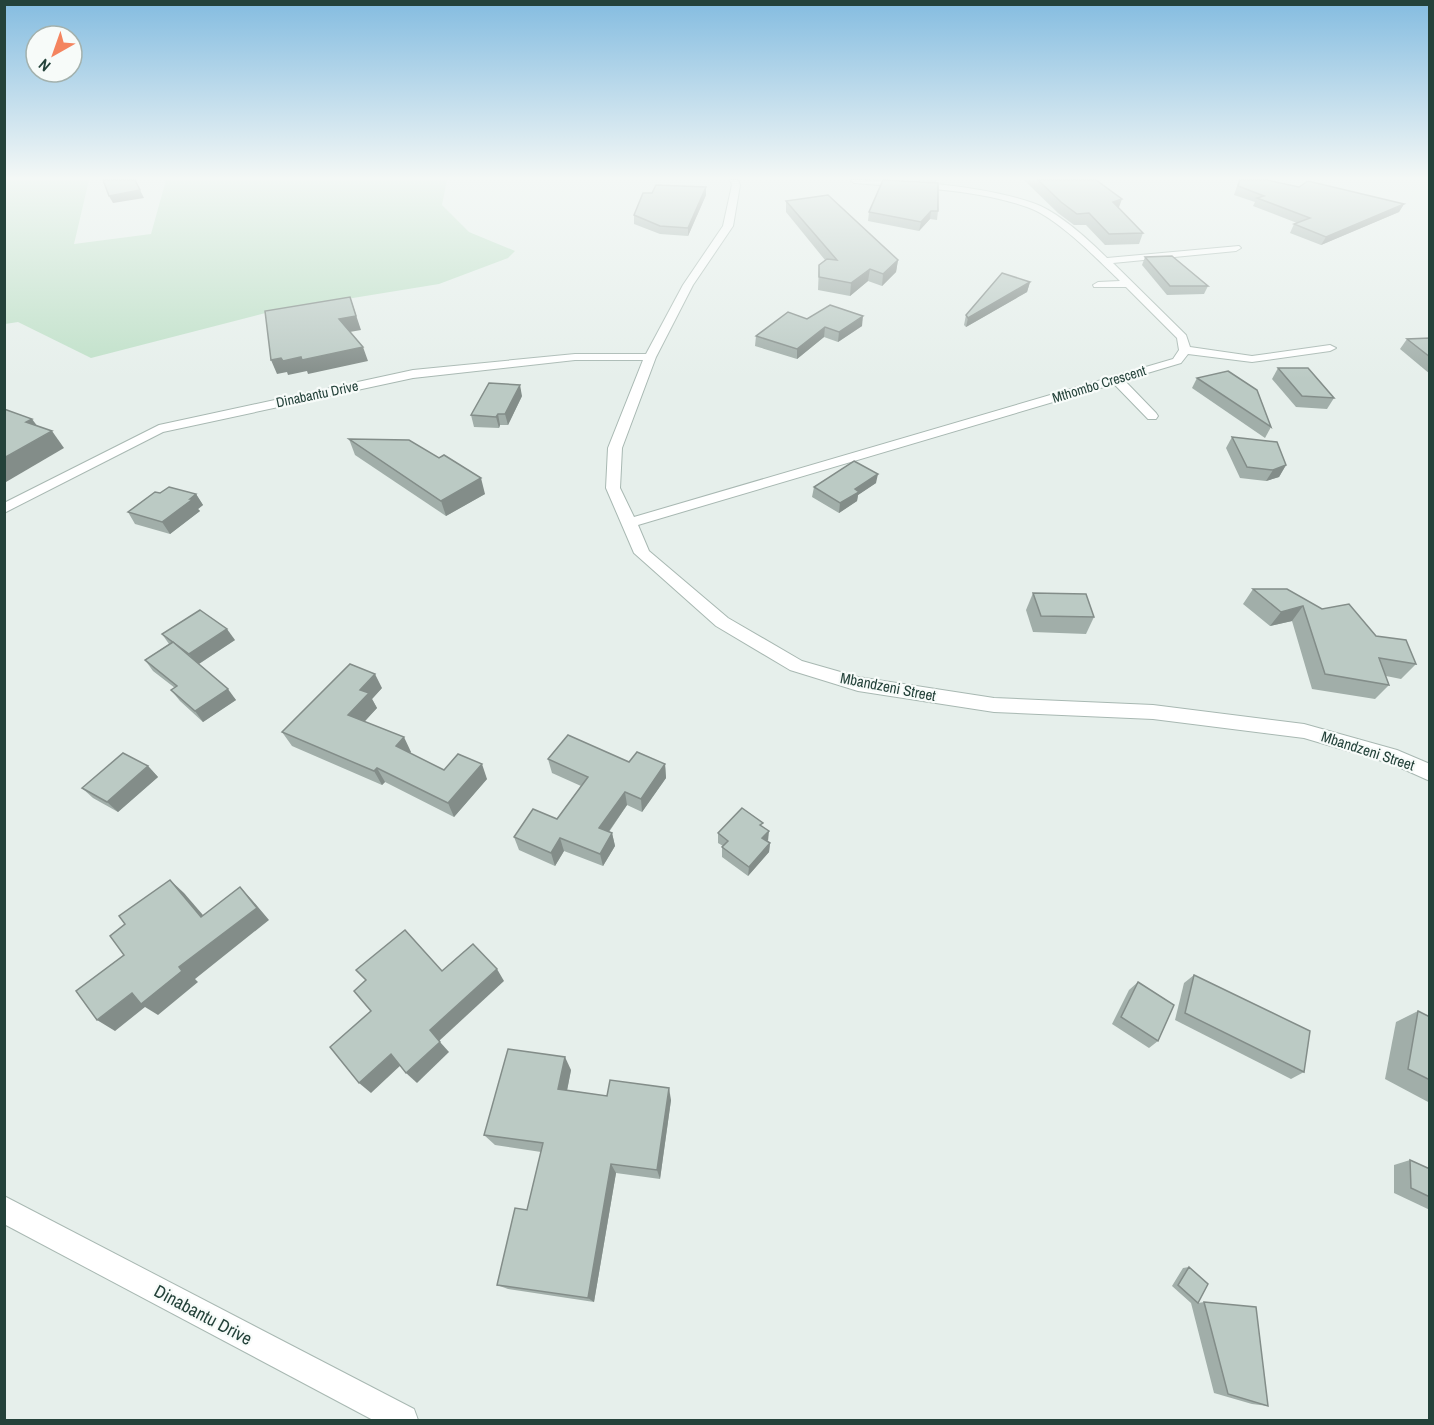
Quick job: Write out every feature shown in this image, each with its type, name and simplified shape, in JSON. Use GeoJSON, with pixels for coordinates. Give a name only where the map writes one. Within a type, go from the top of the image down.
{"type":"FeatureCollection","features":[{"type":"Feature","properties":{"kind":"street","name":"Mbandzeni Street"},"geometry":{"type":"LineString","coordinates":[[714,246],[688,285],[650,357],[615,448],[613,488],[642,553],[722,622],[796,666],[858,684],[994,705],[1153,712],[1304,731],[1396,758],[1430,773]]}},
{"type":"Feature","properties":{"kind":"street"},"geometry":{"type":"LineString","coordinates":[[1087,246],[1182,337],[1185,350],[1252,359],[1329,348]]}},
{"type":"Feature","properties":{"kind":"street"},"geometry":{"type":"LineString","coordinates":[[1105,261],[1236,248]]}},
{"type":"Feature","properties":{"kind":"street"},"geometry":{"type":"LineString","coordinates":[[1098,285],[1128,284]]}},
{"type":"Feature","properties":{"kind":"street","name":"Mthombo Crescent"},"geometry":{"type":"LineString","coordinates":[[630,523],[1177,361],[1185,350]]}},
{"type":"Feature","properties":{"kind":"street","name":"Dinabantu Drive"},"geometry":{"type":"LineString","coordinates":[[4,509],[159,429],[413,374],[575,357],[650,357]]}},
{"type":"Feature","properties":{"kind":"street"},"geometry":{"type":"LineString","coordinates":[[1116,379],[1152,416]]}},
{"type":"Feature","properties":{"kind":"street","name":"Dinabantu Drive"},"geometry":{"type":"LineString","coordinates":[[4,1209],[403,1420]]}},
{"type":"Feature","properties":{"kind":"green space"},"geometry":{"type":"Polygon","coordinates":[[[5,246],[504,246],[515,251],[508,258],[439,284],[273,311],[91,358],[18,322],[5,324],[5,246]]]}},
{"type":"Feature","properties":{"kind":"building"},"geometry":{"type":"Polygon","coordinates":[[[825,246],[883,246],[898,260],[883,274],[870,269],[851,283],[819,277],[819,265],[827,259],[837,260],[825,246]]]}},
{"type":"Feature","properties":{"kind":"building"},"geometry":{"type":"Polygon","coordinates":[[[1172,256],[1208,286],[1170,286],[1145,257],[1172,256]]]}},
{"type":"Feature","properties":{"kind":"building"},"geometry":{"type":"Polygon","coordinates":[[[1002,273],[1030,282],[968,318],[966,315],[1002,273]]]}},
{"type":"Feature","properties":{"kind":"building"},"geometry":{"type":"Polygon","coordinates":[[[350,297],[356,316],[339,319],[363,347],[302,360],[301,357],[283,361],[281,358],[271,360],[265,311],[350,297]]]}},
{"type":"Feature","properties":{"kind":"building"},"geometry":{"type":"Polygon","coordinates":[[[830,305],[863,316],[839,332],[825,327],[797,349],[756,336],[788,312],[807,319],[830,305]]]}},
{"type":"Feature","properties":{"kind":"building"},"geometry":{"type":"Polygon","coordinates":[[[1430,338],[1430,357],[1407,339],[1430,338]]]}},
{"type":"Feature","properties":{"kind":"building"},"geometry":{"type":"Polygon","coordinates":[[[1278,368],[1308,368],[1334,398],[1302,396],[1278,368]]]}},
{"type":"Feature","properties":{"kind":"building"},"geometry":{"type":"Polygon","coordinates":[[[1228,371],[1257,390],[1271,427],[1197,378],[1228,371]]]}},
{"type":"Feature","properties":{"kind":"building"},"geometry":{"type":"Polygon","coordinates":[[[489,383],[520,385],[505,414],[498,414],[496,417],[471,415],[489,383]]]}},
{"type":"Feature","properties":{"kind":"building"},"geometry":{"type":"Polygon","coordinates":[[[4,409],[32,419],[26,422],[52,431],[4,458],[4,409]]]}},
{"type":"Feature","properties":{"kind":"building"},"geometry":{"type":"Polygon","coordinates":[[[1232,437],[1277,442],[1286,465],[1273,470],[1247,467],[1232,437]]]}},
{"type":"Feature","properties":{"kind":"building"},"geometry":{"type":"Polygon","coordinates":[[[349,439],[409,440],[439,458],[444,455],[481,478],[441,501],[349,439]]]}},
{"type":"Feature","properties":{"kind":"building"},"geometry":{"type":"Polygon","coordinates":[[[854,461],[878,474],[855,489],[859,492],[840,503],[814,487],[854,461]]]}},
{"type":"Feature","properties":{"kind":"building"},"geometry":{"type":"Polygon","coordinates":[[[169,487],[196,494],[190,499],[193,499],[162,522],[128,512],[155,492],[160,493],[169,487]]]}},
{"type":"Feature","properties":{"kind":"building"},"geometry":{"type":"Polygon","coordinates":[[[1253,589],[1287,589],[1322,609],[1349,604],[1376,636],[1406,640],[1416,664],[1379,658],[1389,685],[1325,674],[1303,606],[1281,612],[1253,589]]]}},
{"type":"Feature","properties":{"kind":"building"},"geometry":{"type":"Polygon","coordinates":[[[1033,593],[1086,594],[1094,617],[1041,616],[1033,593]]]}},
{"type":"Feature","properties":{"kind":"building"},"geometry":{"type":"Polygon","coordinates":[[[200,610],[227,629],[189,654],[162,634],[200,610]]]}},
{"type":"Feature","properties":{"kind":"building"},"geometry":{"type":"Polygon","coordinates":[[[173,642],[228,689],[195,711],[171,690],[177,686],[145,660],[173,642]]]}},
{"type":"Feature","properties":{"kind":"building"},"geometry":{"type":"Polygon","coordinates":[[[350,664],[375,674],[360,690],[369,693],[348,715],[404,737],[396,746],[444,770],[458,754],[482,764],[448,803],[377,768],[374,771],[282,732],[350,664]]]}},
{"type":"Feature","properties":{"kind":"building"},"geometry":{"type":"Polygon","coordinates":[[[568,735],[629,762],[637,752],[665,764],[641,799],[625,792],[599,828],[612,833],[600,854],[560,838],[551,853],[514,837],[533,809],[557,819],[588,777],[548,759],[568,735]]]}},
{"type":"Feature","properties":{"kind":"building"},"geometry":{"type":"Polygon","coordinates":[[[123,753],[148,766],[107,802],[82,788],[123,753]]]}},
{"type":"Feature","properties":{"kind":"building"},"geometry":{"type":"Polygon","coordinates":[[[742,808],[763,823],[760,825],[769,831],[762,838],[770,843],[749,867],[722,847],[728,841],[718,833],[742,808]]]}},
{"type":"Feature","properties":{"kind":"building"},"geometry":{"type":"Polygon","coordinates":[[[170,880],[201,917],[240,887],[257,908],[179,967],[182,971],[141,1004],[132,993],[97,1020],[76,991],[124,955],[110,936],[125,924],[119,916],[170,880]]]}},
{"type":"Feature","properties":{"kind":"building"},"geometry":{"type":"Polygon","coordinates":[[[405,930],[442,971],[473,944],[497,969],[430,1030],[440,1042],[406,1073],[391,1054],[359,1083],[330,1047],[371,1011],[354,991],[366,980],[356,970],[405,930]]]}},
{"type":"Feature","properties":{"kind":"building"},"geometry":{"type":"Polygon","coordinates":[[[1194,975],[1310,1031],[1304,1072],[1185,1013],[1194,975]]]}},
{"type":"Feature","properties":{"kind":"building"},"geometry":{"type":"Polygon","coordinates":[[[1138,982],[1174,1005],[1158,1041],[1121,1017],[1138,982]]]}},
{"type":"Feature","properties":{"kind":"building"},"geometry":{"type":"Polygon","coordinates":[[[1418,1011],[1430,1017],[1430,1080],[1408,1069],[1418,1011]]]}},
{"type":"Feature","properties":{"kind":"building"},"geometry":{"type":"Polygon","coordinates":[[[508,1049],[565,1057],[558,1089],[607,1096],[610,1080],[669,1088],[657,1170],[611,1164],[588,1298],[497,1285],[515,1208],[527,1210],[543,1143],[484,1135],[508,1049]]]}},
{"type":"Feature","properties":{"kind":"building"},"geometry":{"type":"Polygon","coordinates":[[[1410,1160],[1430,1169],[1430,1197],[1411,1188],[1410,1160]]]}},
{"type":"Feature","properties":{"kind":"building"},"geometry":{"type":"Polygon","coordinates":[[[1189,1267],[1208,1284],[1198,1303],[1178,1285],[1189,1267]]]}},
{"type":"Feature","properties":{"kind":"building"},"geometry":{"type":"Polygon","coordinates":[[[1204,1302],[1256,1307],[1268,1406],[1228,1394],[1204,1302]]]}}]}
